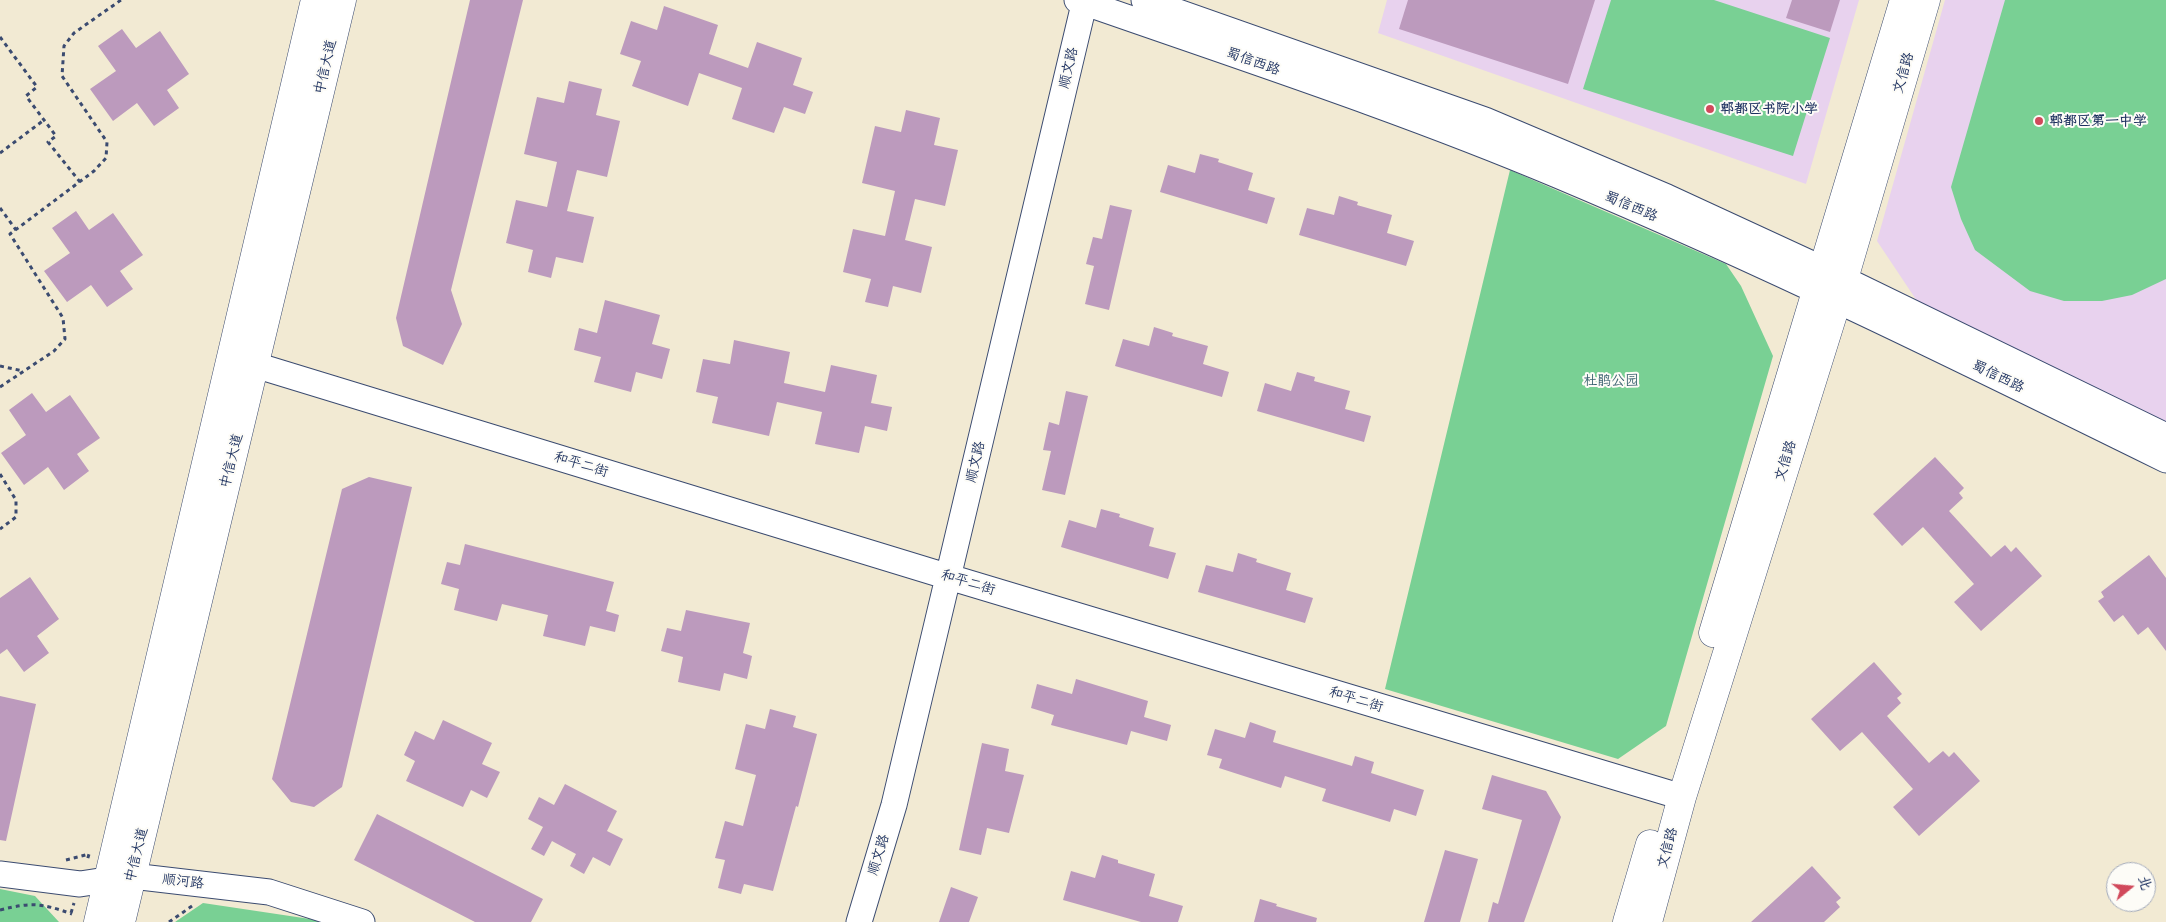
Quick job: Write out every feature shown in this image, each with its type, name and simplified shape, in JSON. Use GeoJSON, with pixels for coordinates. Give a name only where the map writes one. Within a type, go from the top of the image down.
{"type":"FeatureCollection","features":[{"type":"Feature","properties":{"kind":"main road","name":"中信大道"},"geometry":{"type":"LineString","coordinates":[[120,922],[120,878],[315,0]]}},
{"type":"Feature","properties":{"kind":"main road","name":"中信大道"},"geometry":{"type":"LineString","coordinates":[[89,919],[120,878],[255,365],[342,0]]}},
{"type":"Feature","properties":{"kind":"main road"},"geometry":{"type":"LineString","coordinates":[[1830,284],[1904,0]]}},
{"type":"Feature","properties":{"kind":"main road","name":"文信路"},"geometry":{"type":"LineString","coordinates":[[1648,922],[1674,795],[1830,284],[1926,0]]}},
{"type":"Feature","properties":{"kind":"main road"},"geometry":{"type":"LineString","coordinates":[[1627,922],[1674,795]]}},
{"type":"Feature","properties":{"kind":"street","name":"蜀信西路"},"geometry":{"type":"LineString","coordinates":[[1144,0],[1484,120],[1667,197],[2166,460]]}},
{"type":"Feature","properties":{"kind":"street","name":"蜀信西路"},"geometry":{"type":"LineString","coordinates":[[1082,1],[1434,127],[1830,284],[2166,436]]}},
{"type":"Feature","properties":{"kind":"street","name":"顺文路"},"geometry":{"type":"LineString","coordinates":[[859,922],[894,805],[949,577],[1082,1]]}},
{"type":"Feature","properties":{"kind":"street","name":"和平二街"},"geometry":{"type":"LineString","coordinates":[[255,365],[949,577],[1674,795]]}},
{"type":"Feature","properties":{"kind":"street","name":"顺河路"},"geometry":{"type":"LineString","coordinates":[[0,874],[80,884],[120,878],[269,892],[362,922]]}},
{"type":"Feature","properties":{"kind":"path"},"geometry":{"type":"LineString","coordinates":[[0,386],[54,351],[65,339],[63,318],[10,234],[80,182],[106,158],[107,142],[62,76],[64,46],[74,33],[121,0]]}},
{"type":"Feature","properties":{"kind":"path"},"geometry":{"type":"LineString","coordinates":[[0,37],[37,87],[26,96],[56,136],[48,142],[80,182]]}},
{"type":"Feature","properties":{"kind":"path"},"geometry":{"type":"LineString","coordinates":[[0,153],[44,120]]}},
{"type":"Feature","properties":{"kind":"path"},"geometry":{"type":"LineString","coordinates":[[0,208],[16,230]]}},
{"type":"Feature","properties":{"kind":"path"},"geometry":{"type":"LineString","coordinates":[[0,366],[23,371]]}},
{"type":"Feature","properties":{"kind":"path"},"geometry":{"type":"LineString","coordinates":[[0,474],[16,500],[16,517],[0,528]]}},
{"type":"Feature","properties":{"kind":"path"},"geometry":{"type":"LineString","coordinates":[[0,910],[28,903],[51,906],[89,919]]}},
{"type":"Feature","properties":{"kind":"shaded area","name":"郫都区书院小学"},"geometry":{"type":"Polygon","coordinates":[[[1387,0],[1859,0],[1806,184],[1378,33],[1387,0]]]}},
{"type":"Feature","properties":{"kind":"shaded area","name":"郫都区第一中学"},"geometry":{"type":"Polygon","coordinates":[[[1945,0],[2166,0],[2166,424],[1919,304],[1877,241],[1945,0]]]}},
{"type":"Feature","properties":{"kind":"green space"},"geometry":{"type":"Polygon","coordinates":[[[1611,0],[1714,0],[1830,38],[1793,156],[1583,89],[1611,0]]]}},
{"type":"Feature","properties":{"kind":"green space"},"geometry":{"type":"Polygon","coordinates":[[[2005,0],[2166,0],[2166,279],[2132,295],[2102,301],[2064,301],[2030,291],[1975,250],[1961,219],[1951,187],[2005,0]]]}},
{"type":"Feature","properties":{"kind":"green space","name":"杜鹃公园"},"geometry":{"type":"Polygon","coordinates":[[[1510,170],[1726,264],[1741,286],[1773,356],[1666,726],[1618,759],[1385,689],[1510,170]]]}},
{"type":"Feature","properties":{"kind":"green space"},"geometry":{"type":"Polygon","coordinates":[[[0,889],[35,896],[59,922],[0,922],[0,889]]]}},
{"type":"Feature","properties":{"kind":"green space"},"geometry":{"type":"Polygon","coordinates":[[[203,903],[310,919],[320,922],[175,922],[203,903]]]}},
{"type":"Feature","properties":{"kind":"building"},"geometry":{"type":"Polygon","coordinates":[[[470,0],[523,0],[451,290],[462,324],[443,365],[403,346],[396,318],[470,0]]]}},
{"type":"Feature","properties":{"kind":"building"},"geometry":{"type":"Polygon","coordinates":[[[1408,0],[1595,0],[1568,84],[1399,29],[1408,0]]]}},
{"type":"Feature","properties":{"kind":"building"},"geometry":{"type":"Polygon","coordinates":[[[1792,0],[1840,0],[1830,32],[1786,18],[1792,0]]]}},
{"type":"Feature","properties":{"kind":"building"},"geometry":{"type":"Polygon","coordinates":[[[664,6],[718,25],[709,54],[748,68],[757,42],[802,58],[793,85],[813,92],[805,114],[784,107],[774,133],[732,119],[742,88],[699,73],[688,106],[632,86],[641,61],[620,54],[631,21],[657,30],[664,6]]]}},
{"type":"Feature","properties":{"kind":"building"},"geometry":{"type":"Polygon","coordinates":[[[122,29],[136,48],[160,31],[189,74],[167,90],[179,108],[154,126],[137,103],[113,121],[90,89],[116,71],[98,46],[122,29]]]}},
{"type":"Feature","properties":{"kind":"building"},"geometry":{"type":"Polygon","coordinates":[[[569,81],[602,89],[596,115],[620,121],[607,177],[577,170],[567,211],[594,217],[583,263],[556,257],[551,278],[528,272],[533,250],[506,243],[516,200],[547,207],[557,162],[524,154],[537,97],[564,103],[569,81]]]}},
{"type":"Feature","properties":{"kind":"building"},"geometry":{"type":"Polygon","coordinates":[[[906,110],[940,118],[934,145],[958,150],[945,206],[915,199],[905,240],[932,247],[921,293],[893,286],[888,307],[865,302],[871,279],[843,272],[853,229],[885,236],[895,191],[862,183],[875,126],[901,132],[906,110]]]}},
{"type":"Feature","properties":{"kind":"building"},"geometry":{"type":"Polygon","coordinates":[[[1200,154],[1219,159],[1218,162],[1253,173],[1248,190],[1275,198],[1267,224],[1160,192],[1168,165],[1195,173],[1200,154]]]}},
{"type":"Feature","properties":{"kind":"building"},"geometry":{"type":"Polygon","coordinates":[[[1339,196],[1358,202],[1357,205],[1392,215],[1387,233],[1414,241],[1406,266],[1299,235],[1307,208],[1334,215],[1339,196]]]}},
{"type":"Feature","properties":{"kind":"building"},"geometry":{"type":"Polygon","coordinates":[[[1110,205],[1132,210],[1109,310],[1085,304],[1094,266],[1086,264],[1093,237],[1102,239],[1110,205]]]}},
{"type":"Feature","properties":{"kind":"building"},"geometry":{"type":"Polygon","coordinates":[[[76,211],[89,230],[113,213],[143,255],[120,271],[133,289],[107,307],[91,285],[67,302],[44,271],[70,253],[52,228],[76,211]]]}},
{"type":"Feature","properties":{"kind":"building"},"geometry":{"type":"Polygon","coordinates":[[[605,300],[660,315],[652,344],[670,349],[662,379],[636,372],[631,392],[594,382],[601,357],[574,350],[579,328],[597,333],[605,300]]]}},
{"type":"Feature","properties":{"kind":"building"},"geometry":{"type":"Polygon","coordinates":[[[1154,327],[1173,333],[1172,336],[1208,346],[1203,364],[1229,372],[1222,397],[1115,366],[1123,339],[1149,346],[1154,327]]]}},
{"type":"Feature","properties":{"kind":"building"},"geometry":{"type":"Polygon","coordinates":[[[734,340],[790,352],[784,383],[825,392],[831,365],[877,375],[871,403],[892,407],[887,431],[865,426],[859,453],[815,444],[822,412],[777,402],[769,436],[712,423],[718,397],[696,392],[703,359],[730,364],[734,340]]]}},
{"type":"Feature","properties":{"kind":"building"},"geometry":{"type":"Polygon","coordinates":[[[1297,372],[1315,377],[1314,381],[1350,391],[1345,409],[1371,416],[1364,442],[1257,411],[1265,383],[1291,391],[1297,372]]]}},
{"type":"Feature","properties":{"kind":"building"},"geometry":{"type":"Polygon","coordinates":[[[1066,391],[1088,396],[1065,495],[1042,490],[1051,451],[1043,450],[1049,422],[1059,425],[1066,391]]]}},
{"type":"Feature","properties":{"kind":"building"},"geometry":{"type":"Polygon","coordinates":[[[32,393],[46,412],[70,395],[100,438],[77,454],[89,471],[64,490],[48,467],[24,485],[1,453],[26,435],[9,410],[32,393]]]}},
{"type":"Feature","properties":{"kind":"building"},"geometry":{"type":"Polygon","coordinates":[[[1935,457],[1964,488],[1959,493],[1963,498],[1949,511],[1991,557],[2005,545],[2011,552],[2016,547],[2042,576],[1981,631],[1954,602],[1974,584],[1923,527],[1902,546],[1873,514],[1935,457]]]}},
{"type":"Feature","properties":{"kind":"building"},"geometry":{"type":"Polygon","coordinates":[[[369,477],[412,487],[342,787],[314,807],[291,802],[272,779],[342,489],[369,477]]]}},
{"type":"Feature","properties":{"kind":"building"},"geometry":{"type":"Polygon","coordinates":[[[1101,509],[1120,514],[1119,517],[1154,528],[1149,546],[1176,553],[1168,579],[1061,547],[1069,520],[1096,528],[1101,509]]]}},
{"type":"Feature","properties":{"kind":"building"},"geometry":{"type":"Polygon","coordinates":[[[465,544],[614,582],[606,611],[619,615],[615,632],[590,626],[585,646],[543,636],[548,615],[502,604],[497,621],[454,610],[459,589],[441,584],[447,562],[460,565],[465,544]]]}},
{"type":"Feature","properties":{"kind":"building"},"geometry":{"type":"Polygon","coordinates":[[[1238,553],[1257,559],[1256,562],[1291,573],[1286,590],[1313,598],[1305,623],[1198,592],[1206,565],[1233,572],[1238,553]]]}},
{"type":"Feature","properties":{"kind":"building"},"geometry":{"type":"Polygon","coordinates":[[[2149,555],[2166,578],[2166,651],[2148,627],[2138,635],[2123,615],[2114,622],[2098,601],[2104,597],[2101,592],[2149,555]]]}},
{"type":"Feature","properties":{"kind":"building"},"geometry":{"type":"Polygon","coordinates":[[[30,577],[59,619],[37,636],[49,653],[24,672],[7,649],[0,654],[0,598],[30,577]]]}},
{"type":"Feature","properties":{"kind":"building"},"geometry":{"type":"Polygon","coordinates":[[[686,610],[750,623],[743,653],[752,656],[747,679],[724,673],[720,691],[678,682],[683,657],[661,651],[667,628],[681,631],[686,610]]]}},
{"type":"Feature","properties":{"kind":"building"},"geometry":{"type":"Polygon","coordinates":[[[1874,662],[1902,694],[1897,698],[1901,703],[1887,716],[1929,763],[1943,751],[1949,757],[1954,752],[1980,781],[1919,836],[1893,807],[1913,789],[1862,732],[1840,751],[1811,719],[1874,662]]]}},
{"type":"Feature","properties":{"kind":"building"},"geometry":{"type":"Polygon","coordinates":[[[1076,679],[1148,701],[1144,717],[1171,725],[1167,741],[1131,731],[1127,745],[1051,725],[1054,715],[1031,708],[1037,684],[1072,694],[1076,679]]]}},
{"type":"Feature","properties":{"kind":"building"},"geometry":{"type":"Polygon","coordinates":[[[0,696],[36,704],[6,841],[0,840],[0,696]]]}},
{"type":"Feature","properties":{"kind":"building"},"geometry":{"type":"Polygon","coordinates":[[[770,709],[796,716],[793,727],[817,734],[773,891],[744,884],[741,894],[718,888],[725,860],[715,858],[725,821],[743,826],[756,775],[735,769],[746,724],[765,729],[770,709]]]}},
{"type":"Feature","properties":{"kind":"building"},"geometry":{"type":"Polygon","coordinates":[[[443,720],[492,743],[482,764],[500,772],[487,798],[471,790],[463,807],[406,781],[415,761],[404,755],[415,731],[434,740],[443,720]]]}},
{"type":"Feature","properties":{"kind":"building"},"geometry":{"type":"Polygon","coordinates":[[[1250,722],[1276,731],[1273,742],[1352,766],[1355,756],[1374,762],[1371,773],[1424,790],[1416,816],[1394,809],[1390,822],[1322,801],[1326,789],[1285,776],[1281,788],[1219,768],[1222,759],[1207,755],[1215,729],[1245,738],[1250,722]]]}},
{"type":"Feature","properties":{"kind":"building"},"geometry":{"type":"Polygon","coordinates":[[[982,743],[1009,749],[1005,771],[1024,775],[1009,833],[987,828],[981,855],[959,850],[982,743]]]}},
{"type":"Feature","properties":{"kind":"building"},"geometry":{"type":"Polygon","coordinates":[[[1492,775],[1546,791],[1561,817],[1524,922],[1488,922],[1493,902],[1498,904],[1522,820],[1482,809],[1492,775]]]}},
{"type":"Feature","properties":{"kind":"building"},"geometry":{"type":"Polygon","coordinates":[[[565,784],[617,811],[607,831],[623,839],[610,866],[593,857],[584,874],[570,866],[576,854],[552,841],[544,856],[531,849],[543,827],[528,819],[539,797],[554,805],[565,784]]]}},
{"type":"Feature","properties":{"kind":"building"},"geometry":{"type":"Polygon","coordinates":[[[377,814],[543,899],[531,922],[475,922],[354,860],[377,814]]]}},
{"type":"Feature","properties":{"kind":"building"},"geometry":{"type":"Polygon","coordinates":[[[1445,850],[1478,859],[1460,922],[1424,922],[1445,850]]]}},
{"type":"Feature","properties":{"kind":"building"},"geometry":{"type":"Polygon","coordinates":[[[1102,855],[1118,860],[1118,863],[1155,874],[1149,896],[1183,906],[1178,922],[1141,922],[1063,900],[1071,871],[1095,878],[1102,855]]]}},
{"type":"Feature","properties":{"kind":"building"},"geometry":{"type":"Polygon","coordinates":[[[1812,866],[1841,898],[1836,902],[1840,907],[1824,922],[1751,922],[1812,866]]]}},
{"type":"Feature","properties":{"kind":"building"},"geometry":{"type":"Polygon","coordinates":[[[951,887],[978,897],[969,922],[939,922],[951,887]]]}},
{"type":"Feature","properties":{"kind":"building"},"geometry":{"type":"Polygon","coordinates":[[[1260,899],[1277,904],[1276,906],[1317,918],[1316,922],[1254,922],[1260,899]]]}},
{"type":"Feature","properties":{"kind":"place","name":"郫都区书院小学"},"geometry":{"type":"Point","coordinates":[1710,109]}},
{"type":"Feature","properties":{"kind":"place","name":"郫都区第一中学"},"geometry":{"type":"Point","coordinates":[2039,121]}}]}
